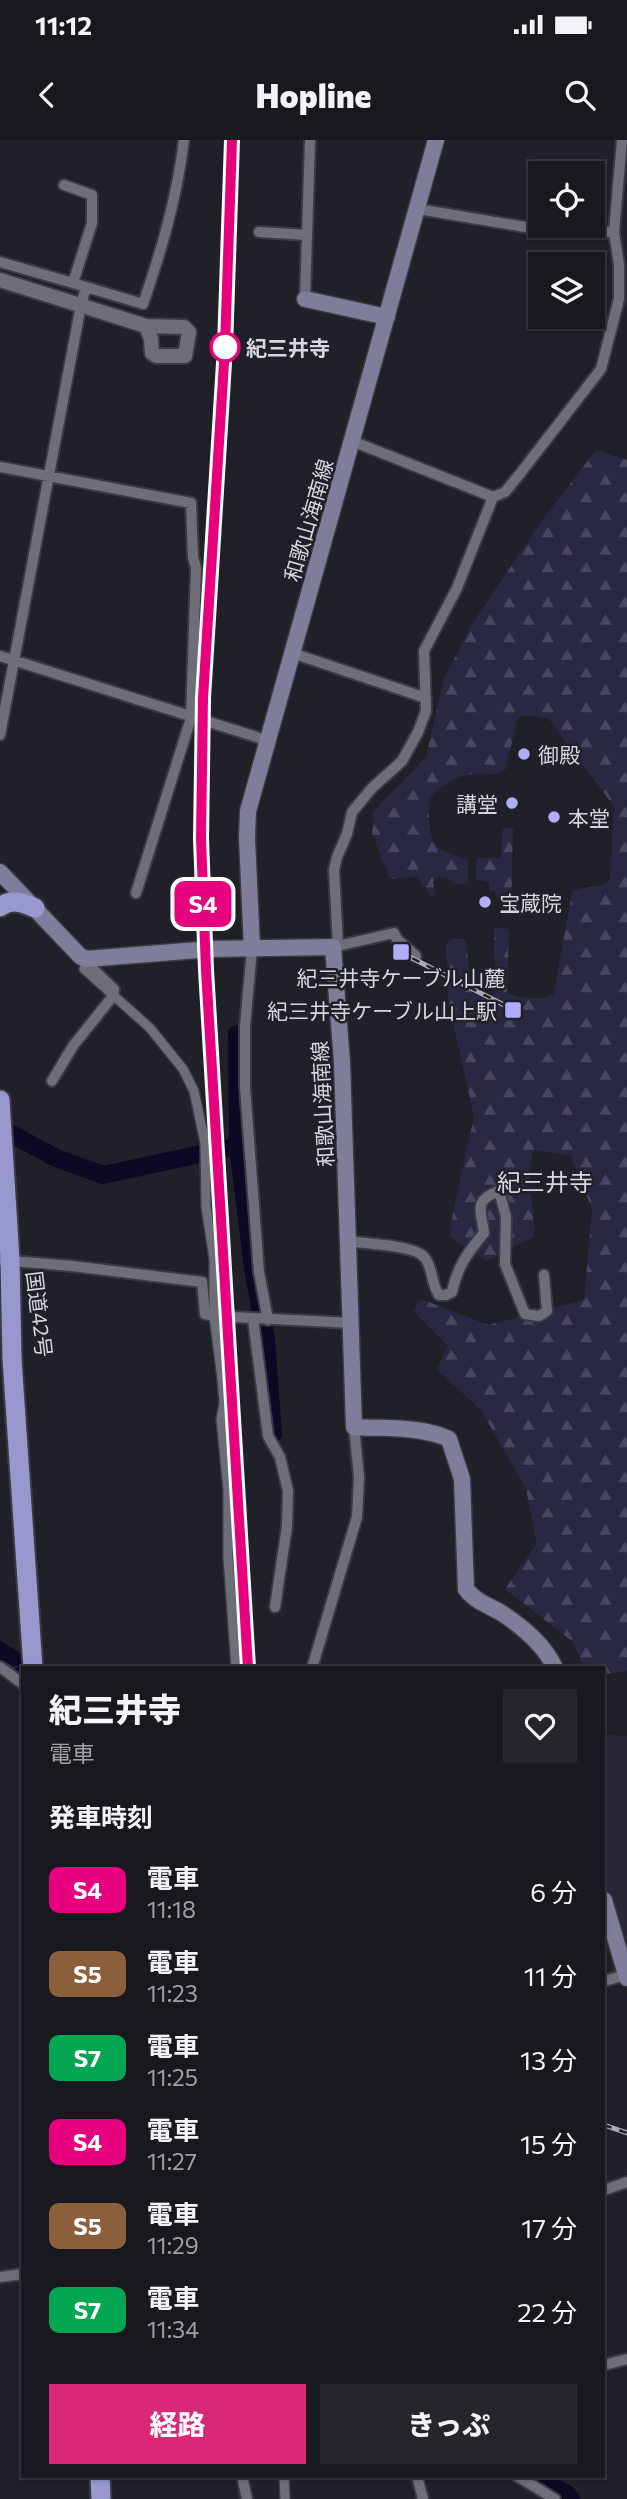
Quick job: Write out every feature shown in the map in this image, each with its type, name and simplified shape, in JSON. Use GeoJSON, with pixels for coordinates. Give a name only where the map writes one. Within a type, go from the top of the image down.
{"type":"FeatureCollection","features":[{"type":"Feature","properties":{"kind":"highway"},"geometry":{"type":"LineString","coordinates":[[0,906],[8,901],[35,908]]}},
{"type":"Feature","properties":{"kind":"highway","name":"国道42号"},"geometry":{"type":"LineString","coordinates":[[1,1107],[5,1259],[38,1663]]}},
{"type":"Feature","properties":{"kind":"highway"},"geometry":{"type":"LineString","coordinates":[[88,2499],[96,2478]]}},
{"type":"Feature","properties":{"kind":"highway"},"geometry":{"type":"LineString","coordinates":[[96,2478],[101,2499]]}},
{"type":"Feature","properties":{"kind":"main road","name":"和歌山海南線"},"geometry":{"type":"LineString","coordinates":[[252,949],[248,811],[436,140]]}},
{"type":"Feature","properties":{"kind":"main road"},"geometry":{"type":"LineString","coordinates":[[305,299],[387,317]]}},
{"type":"Feature","properties":{"kind":"main road"},"geometry":{"type":"LineString","coordinates":[[0,872],[80,956],[89,959],[211,949],[335,946]]}},
{"type":"Feature","properties":{"kind":"main road","name":"和歌山海南線"},"geometry":{"type":"LineString","coordinates":[[335,946],[342,1062],[354,1427]]}},
{"type":"Feature","properties":{"kind":"main road"},"geometry":{"type":"LineString","coordinates":[[354,1427],[440,1434],[449,1439],[462,1479],[466,1589],[473,1599],[506,1616],[547,1650],[554,1666]]}},
{"type":"Feature","properties":{"kind":"main road"},"geometry":{"type":"LineString","coordinates":[[605,1904],[626,1977]]}},
{"type":"Feature","properties":{"kind":"street"},"geometry":{"type":"LineString","coordinates":[[0,262],[143,304],[163,246],[178,186],[184,140]]}},
{"type":"Feature","properties":{"kind":"street"},"geometry":{"type":"LineString","coordinates":[[305,299],[310,140]]}},
{"type":"Feature","properties":{"kind":"street"},"geometry":{"type":"LineString","coordinates":[[416,956],[394,933],[335,946],[334,870],[337,857],[347,834],[352,812],[402,761],[411,747],[426,711],[424,651],[457,588],[494,497],[505,492],[601,369],[619,299],[619,265],[614,232],[622,140]]}},
{"type":"Feature","properties":{"kind":"street"},"geometry":{"type":"LineString","coordinates":[[64,185],[92,195],[92,223],[73,283]]}},
{"type":"Feature","properties":{"kind":"street"},"geometry":{"type":"LineString","coordinates":[[418,209],[543,230],[614,232]]}},
{"type":"Feature","properties":{"kind":"street"},"geometry":{"type":"LineString","coordinates":[[259,232],[307,235]]}},
{"type":"Feature","properties":{"kind":"street"},"geometry":{"type":"LineString","coordinates":[[0,280],[146,326]]}},
{"type":"Feature","properties":{"kind":"street"},"geometry":{"type":"LineString","coordinates":[[0,735],[86,287]]}},
{"type":"Feature","properties":{"kind":"street"},"geometry":{"type":"LineString","coordinates":[[352,441],[494,497]]}},
{"type":"Feature","properties":{"kind":"street"},"geometry":{"type":"LineString","coordinates":[[0,467],[191,503],[193,557],[196,568],[191,718],[136,893]]}},
{"type":"Feature","properties":{"kind":"street"},"geometry":{"type":"LineString","coordinates":[[292,653],[426,698]]}},
{"type":"Feature","properties":{"kind":"street"},"geometry":{"type":"LineString","coordinates":[[0,656],[267,740]]}},
{"type":"Feature","properties":{"kind":"street"},"geometry":{"type":"LineString","coordinates":[[252,949],[245,1026],[245,1090],[259,1272],[268,1320]]}},
{"type":"Feature","properties":{"kind":"street"},"geometry":{"type":"LineString","coordinates":[[52,1081],[73,1046],[113,996],[114,989],[91,967],[89,959]]}},
{"type":"Feature","properties":{"kind":"street"},"geometry":{"type":"LineString","coordinates":[[113,996],[150,1028],[183,1069],[194,1091],[205,1143],[206,1207],[215,1275],[214,1316],[222,1379],[222,1439],[228,1490],[228,1558],[236,1666]]}},
{"type":"Feature","properties":{"kind":"street"},"geometry":{"type":"LineString","coordinates":[[348,1241],[416,1250],[426,1258],[434,1289],[439,1295],[446,1295],[452,1292],[463,1259],[484,1233],[480,1204],[484,1197],[499,1191],[506,1217],[505,1264],[525,1314],[539,1316],[547,1311],[544,1275]]}},
{"type":"Feature","properties":{"kind":"street"},"geometry":{"type":"LineString","coordinates":[[5,1259],[202,1282],[205,1314],[214,1316],[351,1323]]}},
{"type":"Feature","properties":{"kind":"street"},"geometry":{"type":"LineString","coordinates":[[253,1319],[268,1436],[280,1457],[288,1491],[287,1526],[275,1607]]}},
{"type":"Feature","properties":{"kind":"street"},"geometry":{"type":"LineString","coordinates":[[313,1666],[357,1517],[359,1477],[354,1427]]}},
{"type":"Feature","properties":{"kind":"street"},"geometry":{"type":"LineString","coordinates":[[0,1667],[21,1683]]}},
{"type":"Feature","properties":{"kind":"street"},"geometry":{"type":"LineString","coordinates":[[605,1981],[626,1977]]}},
{"type":"Feature","properties":{"kind":"street"},"geometry":{"type":"LineString","coordinates":[[605,2190],[627,2182]]}},
{"type":"Feature","properties":{"kind":"street"},"geometry":{"type":"LineString","coordinates":[[0,2277],[21,2274]]}},
{"type":"Feature","properties":{"kind":"street"},"geometry":{"type":"LineString","coordinates":[[605,2365],[627,2360]]}},
{"type":"Feature","properties":{"kind":"street"},"geometry":{"type":"LineString","coordinates":[[242,2478],[247,2499]]}},
{"type":"Feature","properties":{"kind":"street"},"geometry":{"type":"LineString","coordinates":[[284,2478],[285,2499]]}},
{"type":"Feature","properties":{"kind":"street"},"geometry":{"type":"LineString","coordinates":[[418,2478],[423,2499]]}},
{"type":"Feature","properties":{"kind":"street"},"geometry":{"type":"LineString","coordinates":[[520,2478],[555,2499]]}},
{"type":"Feature","properties":{"kind":"shaded area"},"geometry":{"type":"Polygon","coordinates":[[[605,1734],[627,1736],[627,1960],[605,1883],[605,1734]]]}},
{"type":"Feature","properties":{"kind":"green space"},"geometry":{"type":"Polygon","coordinates":[[[596,450],[627,460],[627,1671],[605,1674],[605,1666],[583,1666],[573,1642],[505,1589],[537,1544],[526,1489],[481,1410],[437,1370],[448,1346],[413,1311],[421,1299],[488,1325],[584,1300],[592,1209],[571,1156],[533,1150],[529,1173],[535,1236],[487,1261],[450,1237],[474,1117],[448,999],[446,944],[449,940],[463,939],[466,942],[472,993],[491,996],[495,993],[494,931],[495,928],[509,929],[507,993],[530,998],[544,998],[554,994],[572,892],[605,885],[610,878],[614,810],[549,719],[523,715],[518,718],[505,770],[457,779],[440,788],[430,799],[432,838],[440,848],[468,861],[468,883],[455,884],[447,877],[436,878],[433,881],[435,895],[431,897],[417,876],[394,879],[389,877],[372,833],[374,811],[426,757],[444,678],[474,621],[546,515],[596,450]]]}},
{"type":"Feature","properties":{"kind":"green space"},"geometry":{"type":"Polygon","coordinates":[[[503,827],[513,828],[511,914],[507,916],[504,915],[503,900],[496,897],[495,891],[490,891],[489,882],[476,879],[477,858],[501,858],[503,827]]]}},
{"type":"Feature","properties":{"kind":"water"},"geometry":{"type":"Polygon","coordinates":[[[0,1640],[41,1666],[21,1666],[21,1673],[0,1661],[0,1640]]]}},
{"type":"Feature","properties":{"kind":"waterway"},"geometry":{"type":"LineString","coordinates":[[237,1034],[238,1146],[253,1269],[266,1339],[273,1434]]}},
{"type":"Feature","properties":{"kind":"waterway"},"geometry":{"type":"LineString","coordinates":[[0,1128],[56,1158],[103,1175],[238,1146]]}},
{"type":"Feature","properties":{"kind":"waterway"},"geometry":{"type":"LineString","coordinates":[[273,1435],[284,1452],[292,1487]]}},
{"type":"Feature","properties":{"kind":"waterway"},"geometry":{"type":"LineString","coordinates":[[538,2478],[571,2499]]}},
{"type":"Feature","properties":{"kind":"railway"},"geometry":{"type":"LineString","coordinates":[[232,140],[225,347],[202,721],[201,839],[205,950],[248,1666]]}},
{"type":"Feature","properties":{"kind":"railway"},"geometry":{"type":"LineString","coordinates":[[398,951],[512,1009]]}},
{"type":"Feature","properties":{"kind":"railway"},"geometry":{"type":"LineString","coordinates":[[605,2125],[627,2133]]}},
{"type":"Feature","properties":{"kind":"train","name":"S4"},"geometry":{"type":"LineString","coordinates":[[232,140],[225,347],[203,698],[201,839],[206,970],[248,1666]]}},
{"type":"Feature","properties":{"kind":"place","name":"紀三井寺"},"geometry":{"type":"Point","coordinates":[225,347]}},
{"type":"Feature","properties":{"kind":"place","name":"御殿"},"geometry":{"type":"Point","coordinates":[524,754]}},
{"type":"Feature","properties":{"kind":"place","name":"講堂"},"geometry":{"type":"Point","coordinates":[512,803]}},
{"type":"Feature","properties":{"kind":"place","name":"本堂"},"geometry":{"type":"Point","coordinates":[554,817]}},
{"type":"Feature","properties":{"kind":"place","name":"宝蔵院"},"geometry":{"type":"Point","coordinates":[485,902]}},
{"type":"Feature","properties":{"kind":"place","name":"紀三井寺ケーブル山麓"},"geometry":{"type":"Point","coordinates":[401,952]}},
{"type":"Feature","properties":{"kind":"place","name":"紀三井寺ケーブル山上駅"},"geometry":{"type":"Point","coordinates":[513,1010]}},
{"type":"Feature","properties":{"kind":"district","name":"紀三井寺"},"geometry":{"type":"Point","coordinates":[545,1181]}}]}
